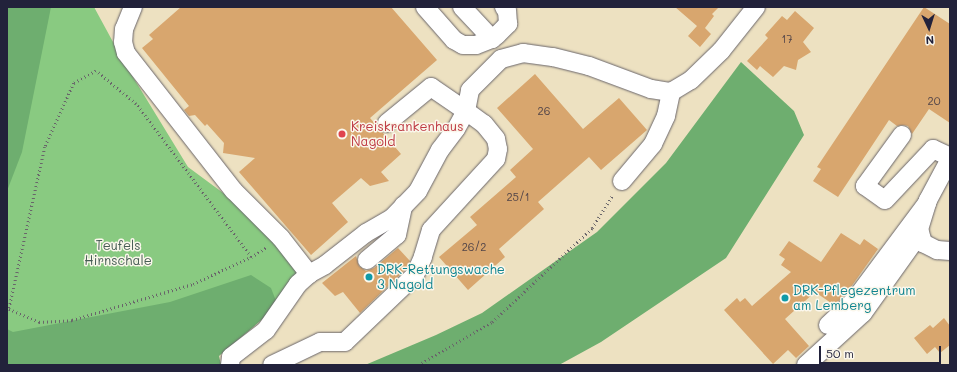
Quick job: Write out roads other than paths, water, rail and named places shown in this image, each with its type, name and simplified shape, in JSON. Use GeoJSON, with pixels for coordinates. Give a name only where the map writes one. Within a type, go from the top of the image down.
{"type":"FeatureCollection","features":[{"type":"Feature","properties":{"kind":"street"},"geometry":{"type":"LineString","coordinates":[[133,7],[124,29],[123,42],[126,53],[234,191],[281,238],[309,274]]}},
{"type":"Feature","properties":{"kind":"street"},"geometry":{"type":"LineString","coordinates":[[425,7],[454,40],[464,45],[476,45],[492,39],[508,24],[507,11],[504,7]]}},
{"type":"Feature","properties":{"kind":"street"},"geometry":{"type":"LineString","coordinates":[[462,7],[492,39]]}},
{"type":"Feature","properties":{"kind":"street"},"geometry":{"type":"LineString","coordinates":[[230,365],[231,357],[266,330],[298,284],[309,274],[325,265],[366,233],[392,218],[418,191],[440,150],[456,129],[466,111],[470,90],[501,59],[523,53],[553,56],[589,66],[651,89],[671,92],[691,80],[721,51],[756,7]]}},
{"type":"Feature","properties":{"kind":"street"},"geometry":{"type":"LineString","coordinates":[[272,365],[320,342],[346,342],[415,275],[423,258],[431,230],[496,159],[498,150],[496,138],[484,124],[432,87],[387,123]]}},
{"type":"Feature","properties":{"kind":"street"},"geometry":{"type":"LineString","coordinates":[[622,181],[653,144],[666,116],[671,92]]}},
{"type":"Feature","properties":{"kind":"street"},"geometry":{"type":"LineString","coordinates":[[902,135],[865,186],[885,200],[934,149],[950,158],[927,203],[919,228],[923,243],[937,250],[950,251]]}},
{"type":"Feature","properties":{"kind":"street"},"geometry":{"type":"LineString","coordinates":[[828,325],[854,301],[927,203]]}},
{"type":"Feature","properties":{"kind":"street"},"geometry":{"type":"LineString","coordinates":[[367,260],[397,235],[403,206]]}},
{"type":"Feature","properties":{"kind":"street"},"geometry":{"type":"LineString","coordinates":[[806,365],[862,313],[920,233]]}},
{"type":"Feature","properties":{"kind":"place","name":"Kreiskrankenhaus Nagold"},"geometry":{"type":"Point","coordinates":[342,134]}},
{"type":"Feature","properties":{"kind":"place","name":"DRK-Rettungswache 3 Nagold"},"geometry":{"type":"Point","coordinates":[369,277]}},
{"type":"Feature","properties":{"kind":"place","name":"DRK-Pflegezentrum am Lemberg"},"geometry":{"type":"Point","coordinates":[785,298]}},
{"type":"Feature","properties":{"kind":"park label","name":"Teufels Hirnschale"},"geometry":{"type":"Point","coordinates":[118,254]}}]}
